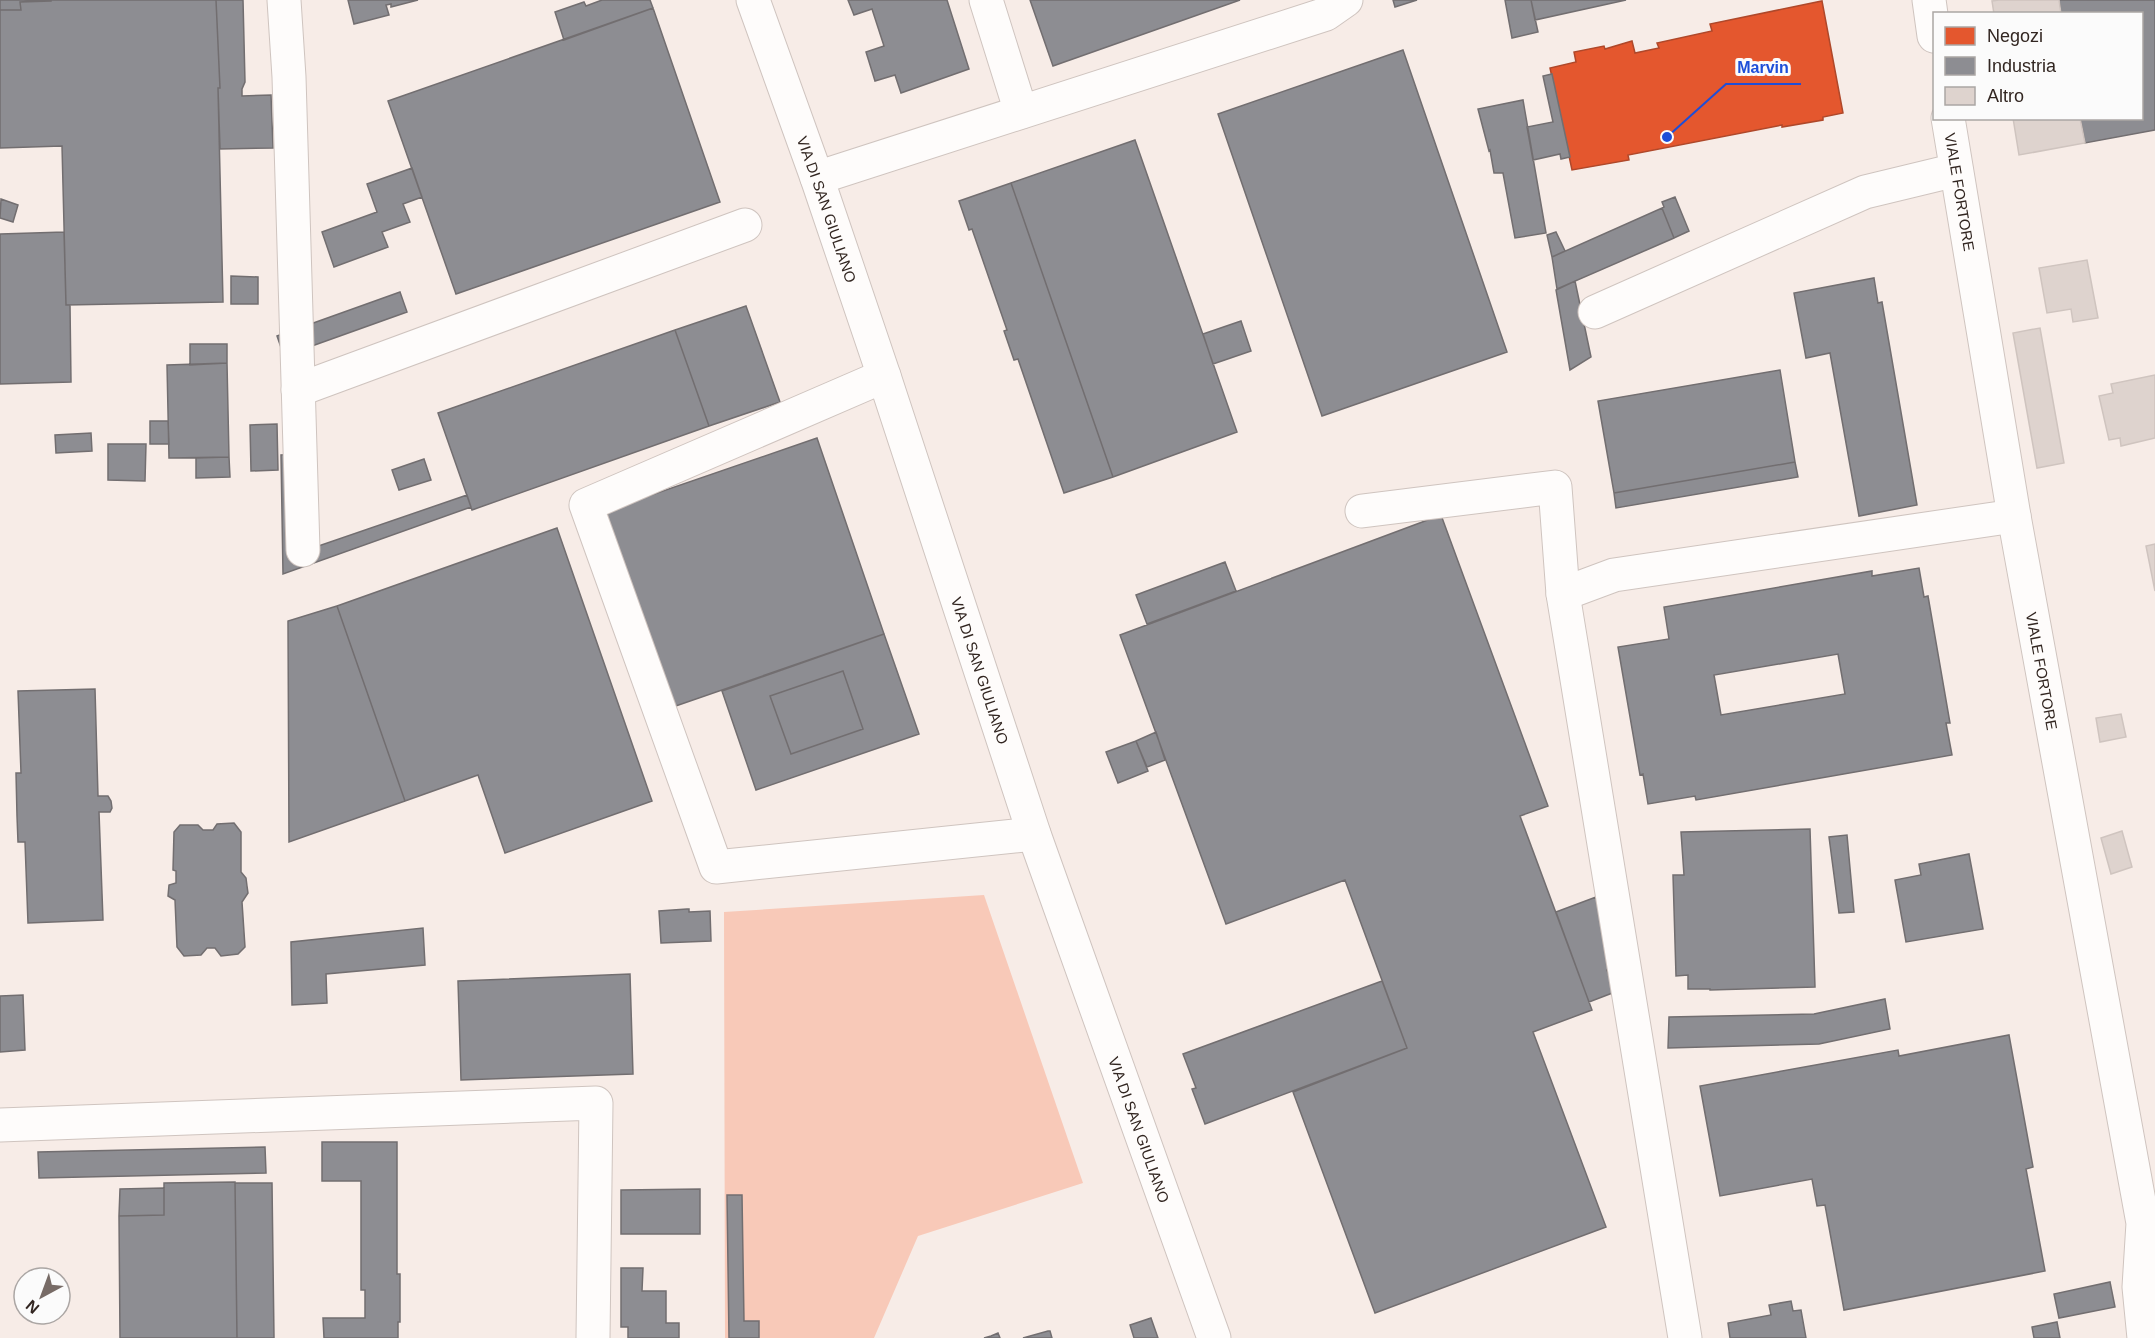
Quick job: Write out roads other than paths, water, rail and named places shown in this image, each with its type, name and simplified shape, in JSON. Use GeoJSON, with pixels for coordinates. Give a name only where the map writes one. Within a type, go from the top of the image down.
{"type":"FeatureCollection","features":[{"type":"Feature","properties":{"kind":"street"},"geometry":{"type":"LineString","coordinates":[[284,0],[289,89],[303,550]]}},
{"type":"Feature","properties":{"kind":"street","name":"VIA DI SAN GIULIANO"},"geometry":{"type":"LineString","coordinates":[[753,0],[817,178],[884,376],[1034,834],[1214,1338]]}},
{"type":"Feature","properties":{"kind":"street"},"geometry":{"type":"LineString","coordinates":[[986,0],[1021,112]]}},
{"type":"Feature","properties":{"kind":"street"},"geometry":{"type":"LineString","coordinates":[[817,178],[1326,14],[1346,0]]}},
{"type":"Feature","properties":{"kind":"street"},"geometry":{"type":"LineString","coordinates":[[1929,0],[1933,24]]}},
{"type":"Feature","properties":{"kind":"street","name":"VIALE FORTORE"},"geometry":{"type":"LineString","coordinates":[[1948,120],[2014,516],[2149,1235],[2139,1287],[2144,1338]]}},
{"type":"Feature","properties":{"kind":"street"},"geometry":{"type":"LineString","coordinates":[[1595,312],[1865,192],[1956,170]]}},
{"type":"Feature","properties":{"kind":"street"},"geometry":{"type":"LineString","coordinates":[[298,390],[745,225]]}},
{"type":"Feature","properties":{"kind":"street"},"geometry":{"type":"LineString","coordinates":[[884,376],[586,505],[716,867],[1034,834]]}},
{"type":"Feature","properties":{"kind":"street"},"geometry":{"type":"LineString","coordinates":[[1362,511],[1555,487],[1563,594],[1685,1338]]}},
{"type":"Feature","properties":{"kind":"street"},"geometry":{"type":"LineString","coordinates":[[1563,594],[1614,575],[2014,516]]}},
{"type":"Feature","properties":{"kind":"street"},"geometry":{"type":"LineString","coordinates":[[0,1125],[596,1102],[593,1338]]}},
{"type":"Feature","properties":{"kind":"place","name":"Marvin"},"geometry":{"type":"Point","coordinates":[1667,137]}}]}
